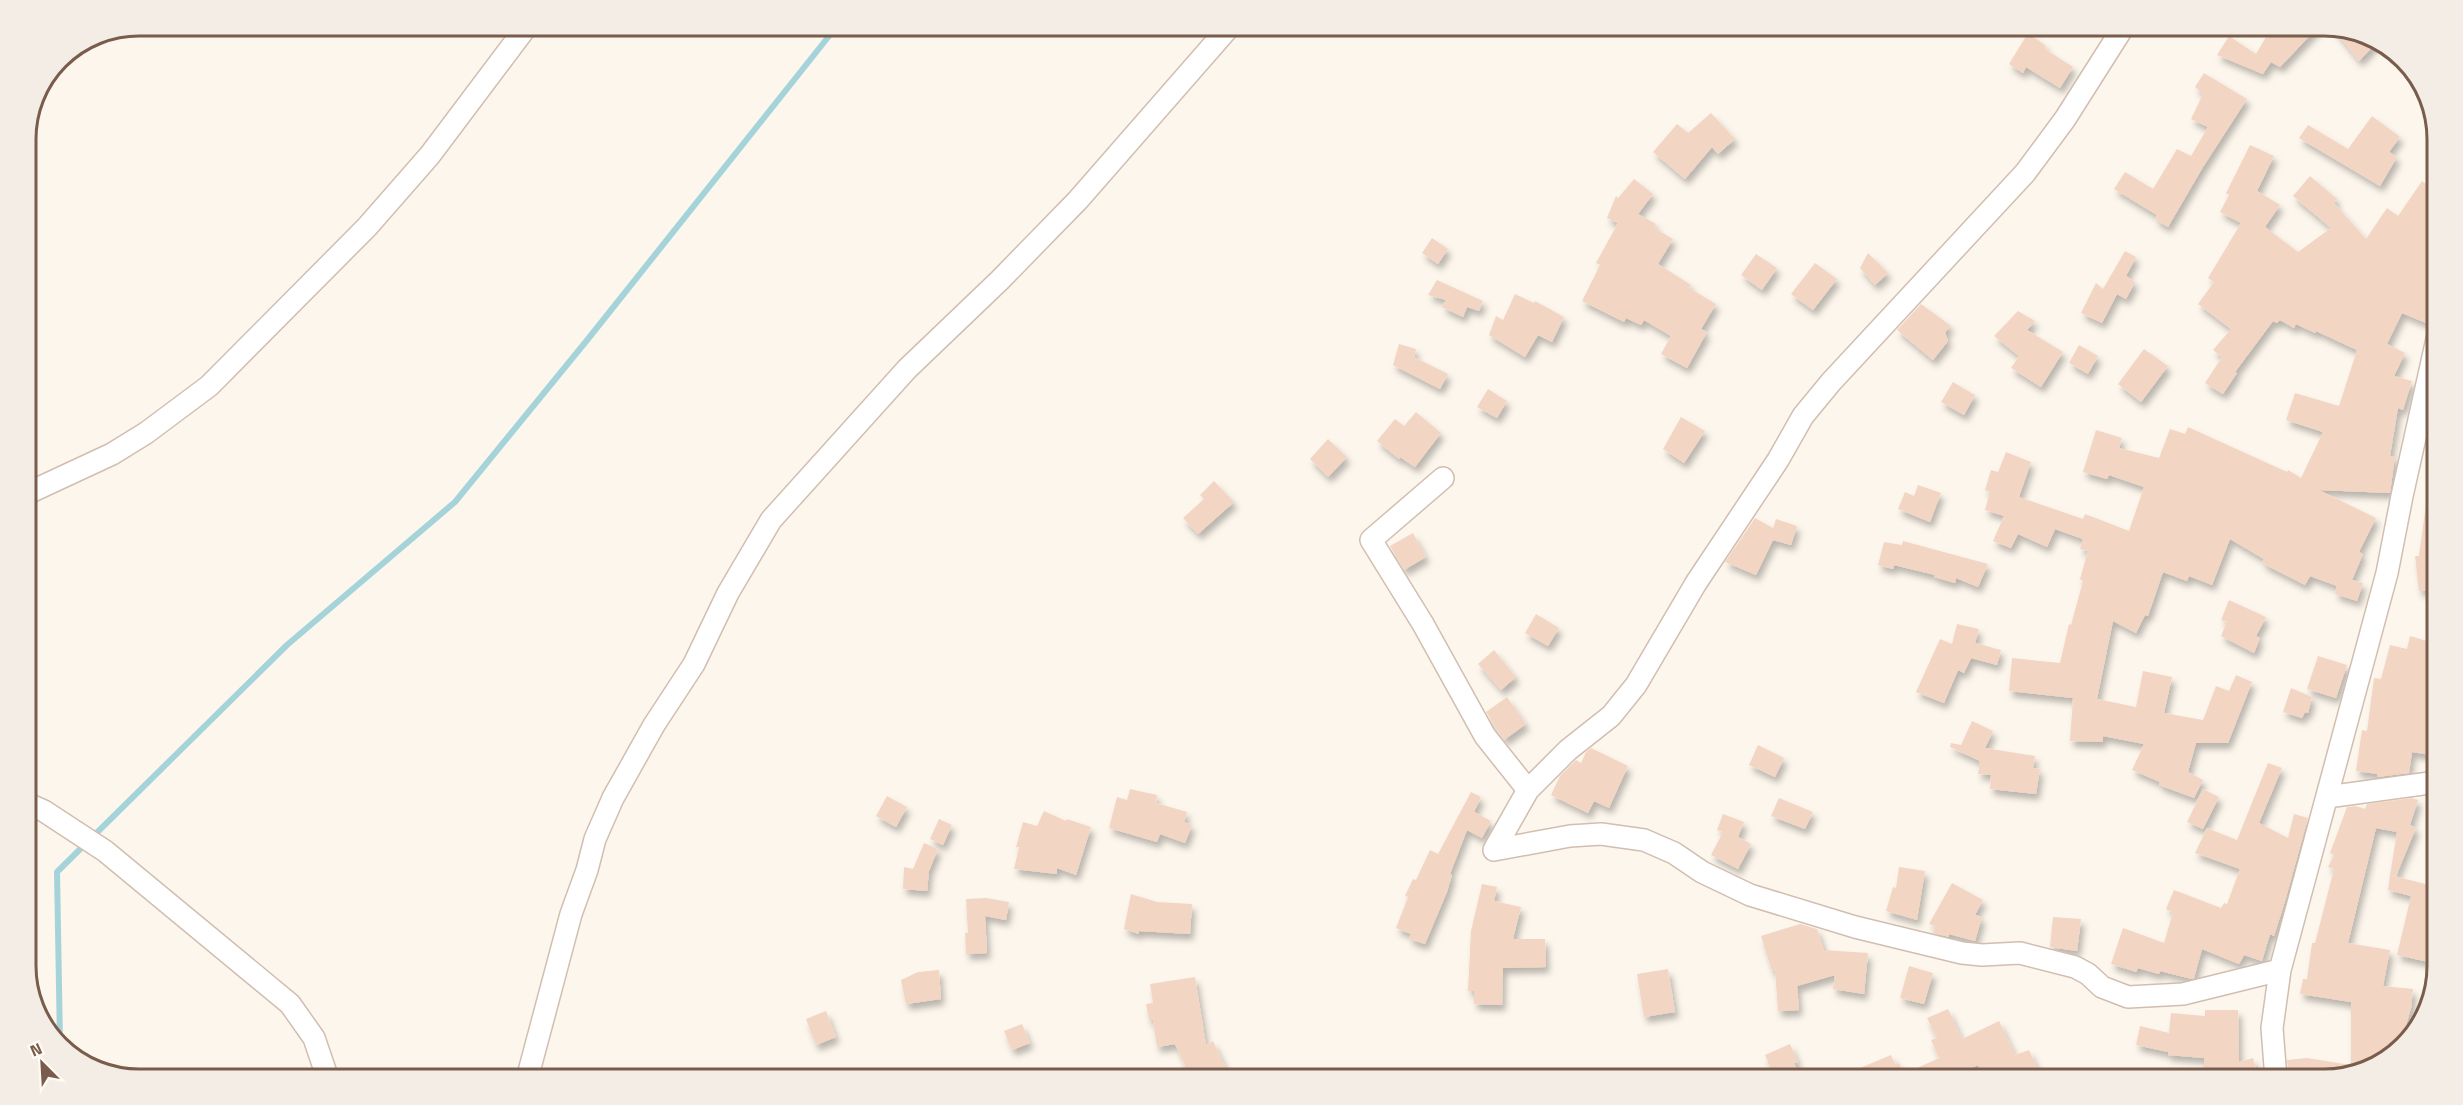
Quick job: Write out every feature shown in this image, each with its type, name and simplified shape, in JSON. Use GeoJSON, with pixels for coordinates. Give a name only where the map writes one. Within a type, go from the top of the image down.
{"type":"FeatureCollection","features":[{"type":"Feature","properties":{"kind":"street"},"geometry":{"type":"LineString","coordinates":[[36,489],[112,454],[146,433],[209,386],[367,227],[430,155],[519,36]]}},
{"type":"Feature","properties":{"kind":"street"},"geometry":{"type":"LineString","coordinates":[[530,1069],[571,914],[587,870],[595,838],[613,798],[654,725],[694,664],[728,593],[771,520],[907,369],[1000,280],[1078,200],[1221,36]]}},
{"type":"Feature","properties":{"kind":"street"},"geometry":{"type":"LineString","coordinates":[[2118,36],[2065,119],[2025,173],[1831,382],[1803,416],[1778,460],[1668,628],[1636,685],[1611,716],[1568,750],[1528,790],[1494,850],[1569,836],[1601,834],[1644,840],[1674,853],[1702,872],[1750,896],[1855,927],[1962,953],[1982,955],[2020,953],[2074,967],[2088,974],[2102,987],[2128,997],[2183,994],[2280,970]]}},
{"type":"Feature","properties":{"kind":"street"},"geometry":{"type":"LineString","coordinates":[[2275,1069],[2272,1028],[2280,970],[2307,861],[2327,797],[2387,573],[2427,384]]}},
{"type":"Feature","properties":{"kind":"street"},"geometry":{"type":"LineString","coordinates":[[1443,478],[1371,540],[1423,624],[1485,736],[1528,790]]}},
{"type":"Feature","properties":{"kind":"street"},"geometry":{"type":"LineString","coordinates":[[2327,797],[2427,783]]}},
{"type":"Feature","properties":{"kind":"street"},"geometry":{"type":"LineString","coordinates":[[36,807],[105,851],[290,1004],[314,1038],[324,1069]]}},
{"type":"Feature","properties":{"kind":"building"},"geometry":{"type":"Polygon","coordinates":[[[2026,36],[2032,36],[2046,46],[2045,49],[2073,67],[2060,88],[2026,67],[2023,73],[2009,64],[2026,36]]]}},
{"type":"Feature","properties":{"kind":"building"},"geometry":{"type":"Polygon","coordinates":[[[2229,36],[2256,54],[2266,37],[2270,36],[2309,36],[2280,67],[2271,62],[2263,74],[2217,55],[2229,36]]]}},
{"type":"Feature","properties":{"kind":"building"},"geometry":{"type":"Polygon","coordinates":[[[2340,38],[2371,48],[2359,61],[2340,38]]]}},
{"type":"Feature","properties":{"kind":"building"},"geometry":{"type":"Polygon","coordinates":[[[2204,73],[2247,99],[2168,227],[2155,219],[2157,215],[2114,189],[2125,172],[2153,189],[2177,149],[2191,156],[2208,127],[2191,119],[2203,94],[2195,87],[2204,73]]]}},
{"type":"Feature","properties":{"kind":"building"},"geometry":{"type":"Polygon","coordinates":[[[1711,113],[1735,139],[1718,154],[1712,147],[1685,179],[1653,152],[1677,124],[1688,133],[1711,113]]]}},
{"type":"Feature","properties":{"kind":"building"},"geometry":{"type":"Polygon","coordinates":[[[2372,116],[2400,137],[2389,152],[2397,157],[2380,186],[2299,138],[2308,125],[2348,149],[2372,116]]]}},
{"type":"Feature","properties":{"kind":"building"},"geometry":{"type":"Polygon","coordinates":[[[2250,145],[2274,156],[2257,191],[2280,205],[2265,227],[2298,252],[2331,228],[2293,196],[2310,176],[2337,199],[2334,203],[2366,239],[2387,208],[2398,216],[2422,181],[2427,185],[2427,320],[2426,323],[2402,313],[2387,344],[2405,353],[2394,376],[2412,381],[2403,410],[2398,408],[2390,456],[2395,456],[2390,493],[2319,490],[2376,518],[2359,552],[2363,554],[2352,580],[2363,583],[2357,601],[2335,594],[2337,586],[2310,576],[2305,585],[2262,563],[2264,559],[2230,539],[2212,585],[2189,576],[2187,581],[2163,572],[2148,616],[2145,615],[2136,633],[2113,621],[2097,699],[2136,707],[2143,671],[2172,677],[2164,713],[2203,720],[2216,686],[2229,691],[2236,675],[2252,682],[2228,743],[2196,743],[2188,772],[2203,780],[2194,798],[2159,785],[2160,782],[2132,770],[2144,744],[2103,736],[2103,742],[2070,741],[2073,698],[2009,691],[2012,658],[2060,663],[2069,624],[2071,625],[2083,581],[2080,579],[2088,551],[2080,549],[2083,539],[2055,529],[2047,547],[2018,534],[2011,548],[1993,541],[2004,516],[1985,510],[1990,492],[1985,490],[1991,470],[1998,472],[2006,452],[2031,462],[2019,497],[2083,519],[2085,514],[2129,531],[2144,487],[2109,475],[2107,479],[2083,472],[2096,430],[2122,438],[2119,448],[2159,458],[2170,429],[2185,434],[2188,427],[2287,472],[2288,470],[2301,478],[2323,432],[2286,420],[2295,393],[2339,406],[2357,350],[2296,324],[2294,328],[2280,320],[2277,323],[2273,321],[2235,372],[2237,373],[2223,394],[2205,383],[2222,357],[2213,350],[2231,329],[2198,304],[2214,282],[2208,278],[2241,223],[2220,212],[2229,195],[2226,193],[2250,145]]]}},
{"type":"Feature","properties":{"kind":"building"},"geometry":{"type":"Polygon","coordinates":[[[1634,179],[1653,194],[1638,214],[1656,224],[1654,228],[1673,239],[1658,264],[1691,285],[1689,288],[1716,304],[1701,329],[1707,332],[1687,368],[1661,354],[1671,336],[1644,320],[1641,325],[1626,318],[1624,322],[1582,301],[1600,265],[1596,263],[1618,223],[1607,218],[1616,196],[1618,198],[1634,179]]]}},
{"type":"Feature","properties":{"kind":"building"},"geometry":{"type":"Polygon","coordinates":[[[1432,238],[1448,249],[1438,264],[1422,253],[1432,238]]]}},
{"type":"Feature","properties":{"kind":"building"},"geometry":{"type":"Polygon","coordinates":[[[2125,251],[2136,257],[2126,276],[2135,282],[2126,299],[2117,294],[2102,323],[2081,313],[2096,283],[2103,289],[2125,251]]]}},
{"type":"Feature","properties":{"kind":"building"},"geometry":{"type":"Polygon","coordinates":[[[1868,253],[1888,273],[1875,285],[1860,268],[1868,253]]]}},
{"type":"Feature","properties":{"kind":"building"},"geometry":{"type":"Polygon","coordinates":[[[1756,254],[1777,268],[1762,290],[1741,275],[1756,254]]]}},
{"type":"Feature","properties":{"kind":"building"},"geometry":{"type":"Polygon","coordinates":[[[1815,263],[1837,279],[1813,310],[1791,294],[1815,263]]]}},
{"type":"Feature","properties":{"kind":"building"},"geometry":{"type":"Polygon","coordinates":[[[1437,280],[1483,301],[1479,311],[1467,307],[1463,317],[1442,307],[1446,300],[1428,295],[1437,280]]]}},
{"type":"Feature","properties":{"kind":"building"},"geometry":{"type":"Polygon","coordinates":[[[1515,294],[1534,303],[1535,301],[1564,317],[1552,342],[1538,335],[1525,357],[1489,335],[1496,316],[1503,320],[1515,294]]]}},
{"type":"Feature","properties":{"kind":"building"},"geometry":{"type":"Polygon","coordinates":[[[1921,304],[1951,326],[1945,332],[1948,341],[1933,360],[1897,330],[1921,304]]]}},
{"type":"Feature","properties":{"kind":"building"},"geometry":{"type":"Polygon","coordinates":[[[2018,311],[2035,321],[2027,330],[2063,352],[2041,387],[2011,368],[2019,356],[1994,336],[2018,311]]]}},
{"type":"Feature","properties":{"kind":"building"},"geometry":{"type":"Polygon","coordinates":[[[1399,344],[1416,349],[1414,357],[1448,374],[1440,389],[1393,365],[1399,344]]]}},
{"type":"Feature","properties":{"kind":"building"},"geometry":{"type":"Polygon","coordinates":[[[2079,345],[2098,356],[2088,374],[2069,363],[2079,345]]]}},
{"type":"Feature","properties":{"kind":"building"},"geometry":{"type":"Polygon","coordinates":[[[2144,349],[2168,366],[2141,402],[2118,384],[2144,349]]]}},
{"type":"Feature","properties":{"kind":"building"},"geometry":{"type":"Polygon","coordinates":[[[1953,382],[1975,395],[1964,415],[1941,402],[1953,382]]]}},
{"type":"Feature","properties":{"kind":"building"},"geometry":{"type":"Polygon","coordinates":[[[1488,389],[1507,401],[1497,418],[1477,407],[1488,389]]]}},
{"type":"Feature","properties":{"kind":"building"},"geometry":{"type":"Polygon","coordinates":[[[1416,412],[1441,433],[1415,467],[1400,457],[1399,459],[1377,441],[1395,419],[1404,426],[1416,412]]]}},
{"type":"Feature","properties":{"kind":"building"},"geometry":{"type":"Polygon","coordinates":[[[1681,417],[1705,431],[1684,463],[1663,449],[1681,417]]]}},
{"type":"Feature","properties":{"kind":"building"},"geometry":{"type":"Polygon","coordinates":[[[1328,439],[1347,457],[1328,477],[1310,459],[1328,439]]]}},
{"type":"Feature","properties":{"kind":"building"},"geometry":{"type":"Polygon","coordinates":[[[1214,481],[1234,502],[1198,534],[1183,518],[1204,499],[1200,495],[1214,481]]]}},
{"type":"Feature","properties":{"kind":"building"},"geometry":{"type":"Polygon","coordinates":[[[1918,485],[1941,493],[1930,522],[1898,509],[1905,492],[1914,496],[1918,485]]]}},
{"type":"Feature","properties":{"kind":"building"},"geometry":{"type":"Polygon","coordinates":[[[2427,497],[2427,590],[2419,591],[2415,556],[2419,556],[2427,497]]]}},
{"type":"Feature","properties":{"kind":"building"},"geometry":{"type":"Polygon","coordinates":[[[1755,518],[1773,528],[1776,519],[1797,526],[1791,545],[1773,540],[1756,575],[1725,562],[1755,518]]]}},
{"type":"Feature","properties":{"kind":"building"},"geometry":{"type":"Polygon","coordinates":[[[1413,533],[1426,557],[1404,570],[1390,546],[1413,533]]]}},
{"type":"Feature","properties":{"kind":"building"},"geometry":{"type":"Polygon","coordinates":[[[1903,541],[1988,564],[1978,587],[1956,578],[1955,583],[1934,577],[1935,575],[1894,565],[1893,569],[1878,565],[1884,542],[1902,545],[1903,541]]]}},
{"type":"Feature","properties":{"kind":"building"},"geometry":{"type":"Polygon","coordinates":[[[2229,600],[2266,617],[2256,636],[2260,638],[2254,653],[2221,636],[2227,622],[2221,620],[2229,600]]]}},
{"type":"Feature","properties":{"kind":"building"},"geometry":{"type":"Polygon","coordinates":[[[1536,614],[1559,628],[1548,646],[1525,633],[1536,614]]]}},
{"type":"Feature","properties":{"kind":"building"},"geometry":{"type":"Polygon","coordinates":[[[1957,624],[1979,629],[1975,643],[2001,650],[1997,665],[1971,658],[1964,673],[1958,670],[1944,703],[1916,692],[1940,639],[1952,644],[1957,624]]]}},
{"type":"Feature","properties":{"kind":"building"},"geometry":{"type":"Polygon","coordinates":[[[2410,636],[2427,641],[2427,754],[2412,752],[2409,773],[2377,777],[2378,774],[2356,771],[2362,730],[2367,731],[2374,678],[2381,679],[2390,645],[2407,649],[2410,636]]]}},
{"type":"Feature","properties":{"kind":"building"},"geometry":{"type":"Polygon","coordinates":[[[1494,650],[1516,677],[1501,690],[1478,664],[1494,650]]]}},
{"type":"Feature","properties":{"kind":"building"},"geometry":{"type":"Polygon","coordinates":[[[2318,656],[2347,665],[2336,698],[2307,689],[2318,656]]]}},
{"type":"Feature","properties":{"kind":"building"},"geometry":{"type":"Polygon","coordinates":[[[2291,688],[2312,697],[2308,713],[2305,712],[2302,718],[2283,712],[2291,688]]]}},
{"type":"Feature","properties":{"kind":"building"},"geometry":{"type":"Polygon","coordinates":[[[1507,697],[1526,724],[1504,740],[1486,712],[1507,697]]]}},
{"type":"Feature","properties":{"kind":"building"},"geometry":{"type":"Polygon","coordinates":[[[1972,721],[1993,731],[1985,748],[2035,756],[2033,768],[2040,769],[2036,794],[1990,789],[1991,775],[1978,774],[1980,761],[1950,747],[1951,743],[1961,745],[1972,721]]]}},
{"type":"Feature","properties":{"kind":"building"},"geometry":{"type":"Polygon","coordinates":[[[1758,745],[1784,758],[1775,777],[1749,765],[1758,745]]]}},
{"type":"Feature","properties":{"kind":"building"},"geometry":{"type":"Polygon","coordinates":[[[1591,748],[1628,766],[1609,808],[1594,801],[1588,813],[1551,795],[1560,776],[1576,760],[1581,763],[1586,752],[1591,748]]]}},
{"type":"Feature","properties":{"kind":"building"},"geometry":{"type":"Polygon","coordinates":[[[2268,763],[2282,768],[2259,823],[2288,838],[2294,814],[2308,818],[2274,936],[2270,934],[2262,961],[2244,955],[2239,964],[2202,949],[2192,979],[2138,968],[2136,972],[2111,964],[2123,928],[2164,943],[2173,912],[2166,909],[2174,890],[2221,908],[2224,903],[2227,904],[2240,869],[2195,853],[2207,828],[2237,840],[2268,763]]]}},
{"type":"Feature","properties":{"kind":"building"},"geometry":{"type":"Polygon","coordinates":[[[1130,789],[1157,795],[1156,803],[1187,812],[1184,822],[1192,825],[1185,843],[1160,834],[1157,842],[1109,828],[1117,797],[1127,800],[1130,789]]]}},
{"type":"Feature","properties":{"kind":"building"},"geometry":{"type":"Polygon","coordinates":[[[2203,789],[2219,797],[2203,829],[2187,822],[2203,789]]]}},
{"type":"Feature","properties":{"kind":"building"},"geometry":{"type":"Polygon","coordinates":[[[1471,792],[1481,797],[1474,812],[1491,821],[1482,838],[1467,830],[1450,874],[1452,875],[1447,892],[1425,944],[1409,939],[1411,934],[1396,928],[1408,897],[1405,896],[1413,879],[1416,880],[1430,850],[1438,854],[1471,792]]]}},
{"type":"Feature","properties":{"kind":"building"},"geometry":{"type":"Polygon","coordinates":[[[887,796],[907,807],[896,827],[876,816],[887,796]]]}},
{"type":"Feature","properties":{"kind":"building"},"geometry":{"type":"Polygon","coordinates":[[[1779,798],[1813,812],[1805,829],[1771,816],[1779,798]]]}},
{"type":"Feature","properties":{"kind":"building"},"geometry":{"type":"Polygon","coordinates":[[[2412,798],[2418,800],[2410,825],[2416,828],[2396,876],[2390,875],[2397,832],[2376,828],[2348,943],[2390,950],[2383,986],[2413,989],[2411,1008],[2405,1029],[2401,1034],[2381,1052],[2351,1065],[2351,1002],[2300,994],[2303,979],[2307,979],[2312,943],[2315,943],[2334,869],[2328,867],[2334,855],[2330,853],[2347,807],[2356,806],[2365,809],[2367,804],[2412,798]]]}},
{"type":"Feature","properties":{"kind":"building"},"geometry":{"type":"Polygon","coordinates":[[[1044,811],[1066,821],[1067,819],[1091,827],[1076,875],[1057,868],[1057,874],[1014,869],[1019,847],[1016,847],[1023,822],[1037,826],[1044,811]]]}},
{"type":"Feature","properties":{"kind":"building"},"geometry":{"type":"Polygon","coordinates":[[[1723,814],[1744,822],[1738,837],[1751,844],[1738,869],[1711,855],[1723,832],[1717,830],[1723,814]]]}},
{"type":"Feature","properties":{"kind":"building"},"geometry":{"type":"Polygon","coordinates":[[[939,819],[952,825],[943,845],[930,839],[939,819]]]}},
{"type":"Feature","properties":{"kind":"building"},"geometry":{"type":"Polygon","coordinates":[[[924,843],[938,849],[929,871],[927,891],[903,889],[904,867],[913,869],[924,843]]]}},
{"type":"Feature","properties":{"kind":"building"},"geometry":{"type":"Polygon","coordinates":[[[1899,867],[1925,871],[1917,920],[1886,911],[1893,887],[1896,888],[1899,867]]]}},
{"type":"Feature","properties":{"kind":"building"},"geometry":{"type":"Polygon","coordinates":[[[2390,875],[2427,884],[2427,962],[2397,955],[2411,896],[2388,890],[2390,875]]]}},
{"type":"Feature","properties":{"kind":"building"},"geometry":{"type":"Polygon","coordinates":[[[1952,883],[1983,900],[1975,915],[1982,917],[1975,941],[1949,934],[1949,937],[1933,933],[1935,926],[1929,924],[1952,883]]]}},
{"type":"Feature","properties":{"kind":"building"},"geometry":{"type":"Polygon","coordinates":[[[1482,884],[1497,887],[1494,901],[1521,907],[1513,939],[1545,939],[1546,967],[1503,968],[1502,1005],[1474,1004],[1474,991],[1468,991],[1471,931],[1482,884]]]}},
{"type":"Feature","properties":{"kind":"building"},"geometry":{"type":"Polygon","coordinates":[[[1131,894],[1157,902],[1192,904],[1190,934],[1139,931],[1139,934],[1124,929],[1131,894]]]}},
{"type":"Feature","properties":{"kind":"building"},"geometry":{"type":"Polygon","coordinates":[[[986,898],[1009,902],[1006,920],[985,916],[987,953],[966,954],[965,933],[968,933],[966,899],[986,898]]]}},
{"type":"Feature","properties":{"kind":"building"},"geometry":{"type":"Polygon","coordinates":[[[2053,917],[2081,919],[2077,951],[2050,947],[2053,917]]]}},
{"type":"Feature","properties":{"kind":"building"},"geometry":{"type":"Polygon","coordinates":[[[1800,924],[1817,929],[1824,950],[1868,953],[1864,994],[1833,989],[1835,975],[1797,986],[1799,1010],[1778,1011],[1775,970],[1772,971],[1761,936],[1800,924]]]}},
{"type":"Feature","properties":{"kind":"building"},"geometry":{"type":"Polygon","coordinates":[[[1909,966],[1933,973],[1924,1004],[1900,998],[1909,966]]]}},
{"type":"Feature","properties":{"kind":"building"},"geometry":{"type":"Polygon","coordinates":[[[1668,969],[1675,1012],[1644,1017],[1637,974],[1668,969]]]}},
{"type":"Feature","properties":{"kind":"building"},"geometry":{"type":"Polygon","coordinates":[[[939,970],[941,999],[906,1004],[901,980],[918,972],[939,970]]]}},
{"type":"Feature","properties":{"kind":"building"},"geometry":{"type":"Polygon","coordinates":[[[1195,977],[1206,1045],[1213,1041],[1226,1069],[1187,1069],[1175,1044],[1157,1047],[1153,1020],[1149,1020],[1146,1004],[1153,1003],[1150,984],[1195,977]]]}},
{"type":"Feature","properties":{"kind":"building"},"geometry":{"type":"Polygon","coordinates":[[[1948,1009],[1962,1039],[1999,1021],[2015,1055],[2029,1050],[2038,1069],[1980,1069],[1978,1065],[1969,1069],[1915,1069],[1939,1058],[1931,1040],[1937,1038],[1927,1018],[1948,1009]]]}},
{"type":"Feature","properties":{"kind":"building"},"geometry":{"type":"Polygon","coordinates":[[[2205,1010],[2238,1010],[2239,1062],[2253,1058],[2256,1069],[2204,1069],[2204,1058],[2168,1055],[2168,1052],[2136,1045],[2140,1026],[2169,1033],[2171,1013],[2205,1016],[2205,1010]]]}},
{"type":"Feature","properties":{"kind":"building"},"geometry":{"type":"Polygon","coordinates":[[[826,1011],[836,1037],[816,1045],[806,1019],[826,1011]]]}},
{"type":"Feature","properties":{"kind":"building"},"geometry":{"type":"Polygon","coordinates":[[[1022,1024],[1030,1043],[1012,1050],[1004,1031],[1022,1024]]]}},
{"type":"Feature","properties":{"kind":"building"},"geometry":{"type":"Polygon","coordinates":[[[1790,1044],[1798,1062],[1794,1063],[1797,1069],[1771,1069],[1765,1055],[1790,1044]]]}},
{"type":"Feature","properties":{"kind":"building"},"geometry":{"type":"Polygon","coordinates":[[[1891,1055],[1895,1064],[1899,1063],[1902,1069],[1858,1069],[1891,1055]]]}},
{"type":"Feature","properties":{"kind":"building"},"geometry":{"type":"Polygon","coordinates":[[[2307,1058],[2350,1065],[2324,1069],[2288,1069],[2287,1060],[2307,1058]]]}},
{"type":"Feature","properties":{"kind":"waterway"},"geometry":{"type":"LineString","coordinates":[[60,1032],[57,872],[287,645],[455,502],[829,36]]}}]}
